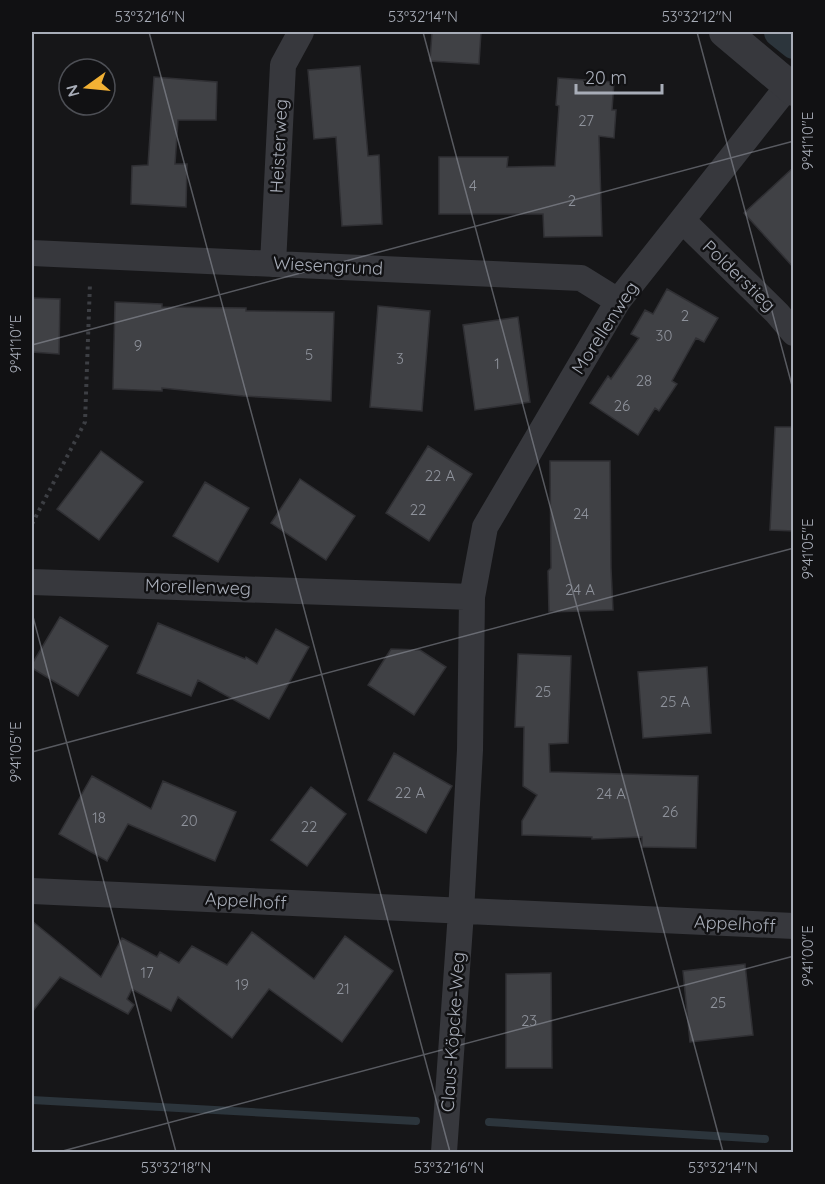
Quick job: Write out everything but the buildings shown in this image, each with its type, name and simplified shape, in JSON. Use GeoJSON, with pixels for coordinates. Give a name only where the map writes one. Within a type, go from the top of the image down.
{"type":"FeatureCollection","features":[{"type":"Feature","properties":{"kind":"street","name":"Heisterweg"},"geometry":{"type":"LineString","coordinates":[[273,264],[283,65],[301,32]]}},
{"type":"Feature","properties":{"kind":"street"},"geometry":{"type":"LineString","coordinates":[[725,32],[791,88]]}},
{"type":"Feature","properties":{"kind":"street","name":"Morellenweg"},"geometry":{"type":"LineString","coordinates":[[461,912],[470,750],[472,597],[485,527],[618,301],[791,88]]}},
{"type":"Feature","properties":{"kind":"street","name":"Polderstieg"},"geometry":{"type":"LineString","coordinates":[[682,220],[777,313],[794,333]]}},
{"type":"Feature","properties":{"kind":"street","name":"Wiesengrund"},"geometry":{"type":"LineString","coordinates":[[32,253],[581,278],[618,301]]}},
{"type":"Feature","properties":{"kind":"street","name":"Morellenweg"},"geometry":{"type":"LineString","coordinates":[[32,582],[472,597]]}},
{"type":"Feature","properties":{"kind":"street","name":"Appelhoff"},"geometry":{"type":"LineString","coordinates":[[32,891],[794,926]]}},
{"type":"Feature","properties":{"kind":"street","name":"Claus-Köpcke-Weg"},"geometry":{"type":"LineString","coordinates":[[444,1152],[461,912]]}},
{"type":"Feature","properties":{"kind":"path"},"geometry":{"type":"LineString","coordinates":[[32,524],[85,422],[90,255]]}},
{"type":"Feature","properties":{"kind":"waterway"},"geometry":{"type":"LineString","coordinates":[[779,32],[794,44]]}},
{"type":"Feature","properties":{"kind":"waterway"},"geometry":{"type":"LineString","coordinates":[[32,1100],[416,1121]]}},
{"type":"Feature","properties":{"kind":"waterway"},"geometry":{"type":"LineString","coordinates":[[489,1122],[765,1139]]}}]}
